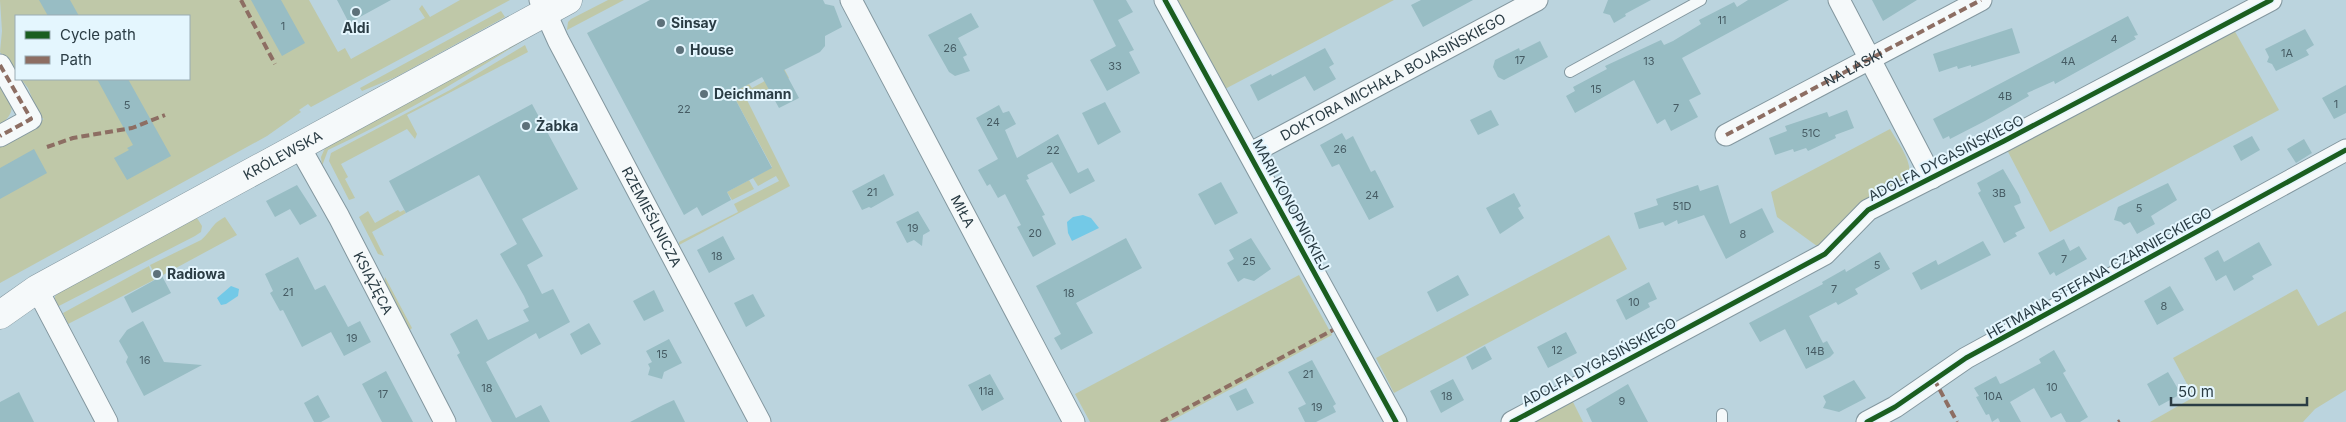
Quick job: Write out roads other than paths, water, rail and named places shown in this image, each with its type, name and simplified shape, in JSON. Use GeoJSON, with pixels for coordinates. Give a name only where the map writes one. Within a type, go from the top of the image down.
{"type":"FeatureCollection","features":[{"type":"Feature","properties":{"kind":"main road","name":"KRÓLEWSKA"},"geometry":{"type":"LineString","coordinates":[[0,315],[37,289],[300,146],[551,4]]}},
{"type":"Feature","properties":{"kind":"street","name":"MIŁA"},"geometry":{"type":"LineString","coordinates":[[850,0],[1074,422]]}},
{"type":"Feature","properties":{"kind":"street","name":"MARII KONOPNICKIEJ"},"geometry":{"type":"LineString","coordinates":[[1165,0],[1251,153],[1396,422]]}},
{"type":"Feature","properties":{"kind":"street","name":"DOKTORA MICHAŁA BOJASIŃSKIEGO"},"geometry":{"type":"LineString","coordinates":[[1251,153],[1536,0]]}},
{"type":"Feature","properties":{"kind":"street"},"geometry":{"type":"LineString","coordinates":[[1839,0],[1932,178]]}},
{"type":"Feature","properties":{"kind":"street","name":"NA LASKI"},"geometry":{"type":"LineString","coordinates":[[1726,135],[1982,0]]}},
{"type":"Feature","properties":{"kind":"street","name":"ADOLFA DYGASIŃSKIEGO"},"geometry":{"type":"LineString","coordinates":[[1512,422],[1825,254],[1868,210],[2271,0]]}},
{"type":"Feature","properties":{"kind":"street","name":"RZEMIEŚLNICZA"},"geometry":{"type":"LineString","coordinates":[[551,4],[558,40],[760,422]]}},
{"type":"Feature","properties":{"kind":"street"},"geometry":{"type":"LineString","coordinates":[[0,66],[31,119],[0,136]]}},
{"type":"Feature","properties":{"kind":"street","name":"KSIĄŻĘCA"},"geometry":{"type":"LineString","coordinates":[[300,146],[339,217],[445,422]]}},
{"type":"Feature","properties":{"kind":"street","name":"HETMANA STEFANA CZARNIECKIEGO"},"geometry":{"type":"LineString","coordinates":[[1867,422],[1895,407],[1966,358],[2346,150]]}},
{"type":"Feature","properties":{"kind":"street"},"geometry":{"type":"LineString","coordinates":[[37,289],[107,422]]}},
{"type":"Feature","properties":{"kind":"lane"},"geometry":{"type":"LineString","coordinates":[[1570,72],[1701,0]]}},
{"type":"Feature","properties":{"kind":"water"},"geometry":{"type":"Polygon","coordinates":[[[1083,215],[1091,218],[1099,228],[1072,241],[1068,233],[1067,222],[1073,217],[1083,215]]]}},
{"type":"Feature","properties":{"kind":"water"},"geometry":{"type":"Polygon","coordinates":[[[231,286],[239,289],[238,296],[221,305],[217,298],[231,286]]]}},
{"type":"Feature","properties":{"kind":"place","name":"Aldi"},"geometry":{"type":"Point","coordinates":[356,12]}},
{"type":"Feature","properties":{"kind":"place","name":"Sinsay"},"geometry":{"type":"Point","coordinates":[661,23]}},
{"type":"Feature","properties":{"kind":"place","name":"House"},"geometry":{"type":"Point","coordinates":[680,50]}},
{"type":"Feature","properties":{"kind":"place","name":"Deichmann"},"geometry":{"type":"Point","coordinates":[704,94]}},
{"type":"Feature","properties":{"kind":"place","name":"Żabka"},"geometry":{"type":"Point","coordinates":[526,126]}},
{"type":"Feature","properties":{"kind":"place","name":"Radiowa"},"geometry":{"type":"Point","coordinates":[157,274]}}]}
